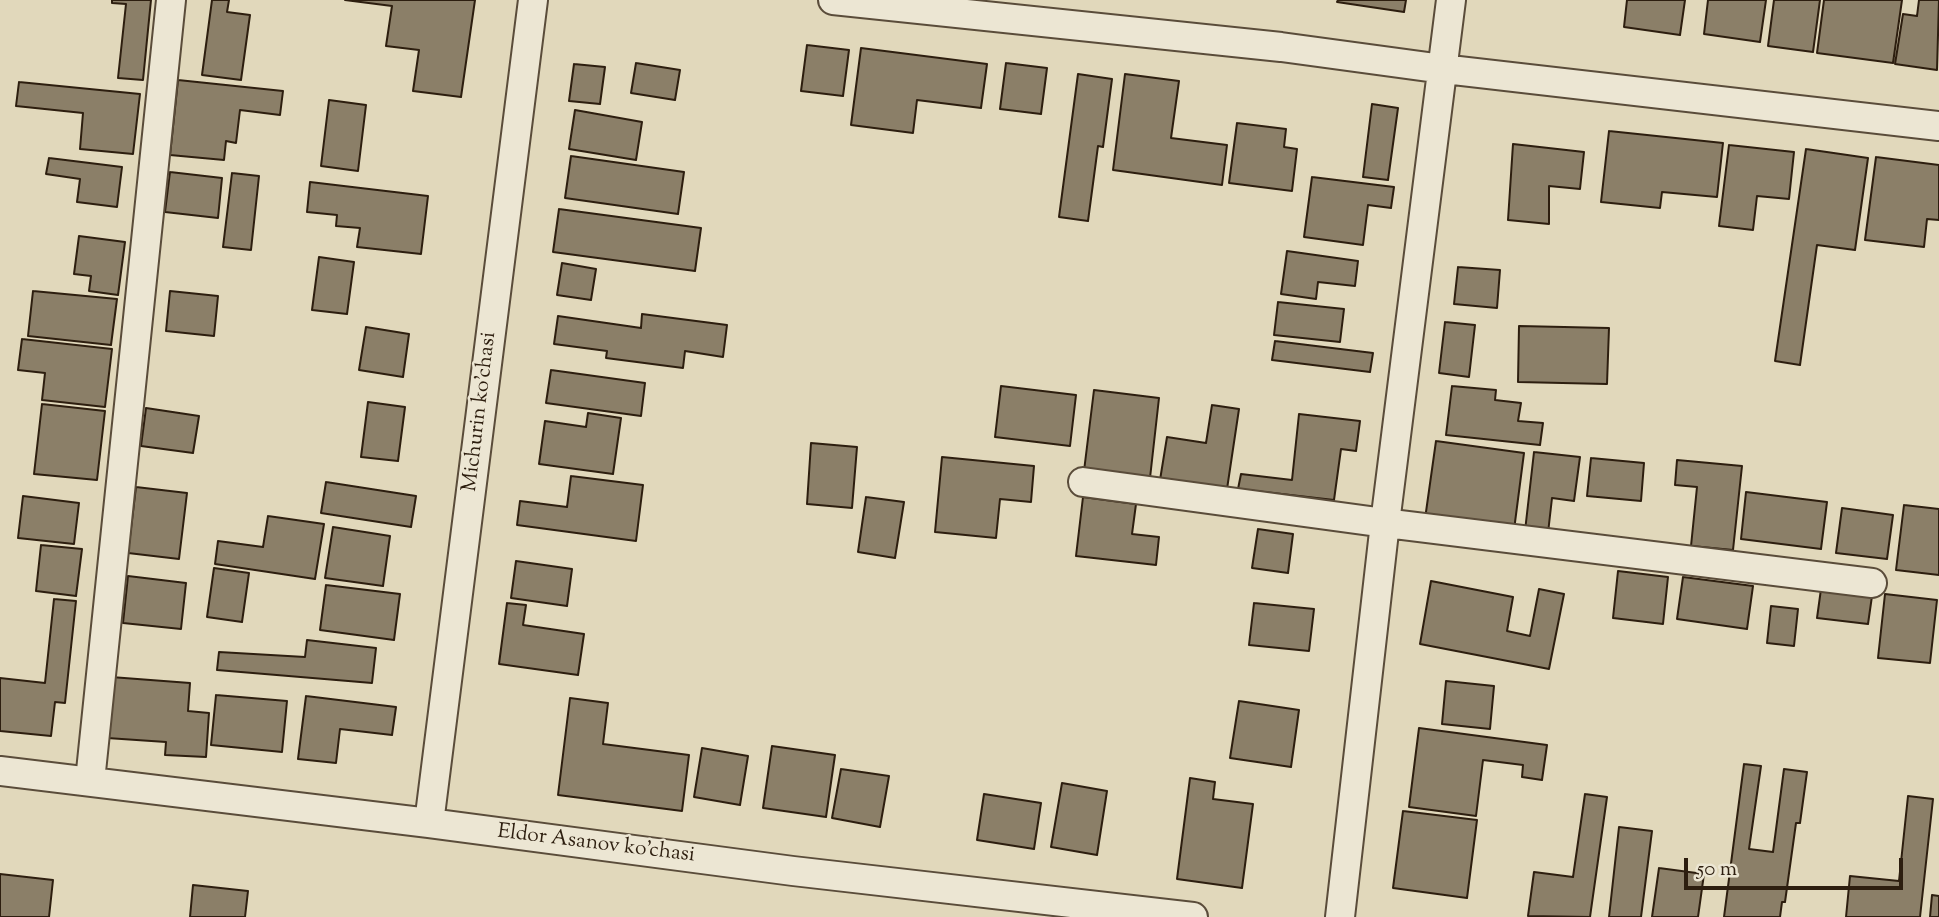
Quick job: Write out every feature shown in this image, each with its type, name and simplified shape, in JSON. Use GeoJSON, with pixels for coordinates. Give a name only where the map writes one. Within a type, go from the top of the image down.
{"type":"FeatureCollection","features":[{"type":"Feature","properties":{"kind":"street"},"geometry":{"type":"LineString","coordinates":[[90,781],[171,0]]}},
{"type":"Feature","properties":{"kind":"street","name":"Michurin ko'chasi"},"geometry":{"type":"LineString","coordinates":[[429,823],[533,0]]}},
{"type":"Feature","properties":{"kind":"street"},"geometry":{"type":"LineString","coordinates":[[833,0],[1281,47],[1443,69],[1939,126]]}},
{"type":"Feature","properties":{"kind":"street"},"geometry":{"type":"LineString","coordinates":[[1340,917],[1385,523],[1451,0]]}},
{"type":"Feature","properties":{"kind":"street"},"geometry":{"type":"LineString","coordinates":[[1083,482],[1385,523],[1872,583]]}},
{"type":"Feature","properties":{"kind":"street","name":"Eldor Asanov ko'chasi"},"geometry":{"type":"LineString","coordinates":[[0,771],[429,823],[1125,913],[1193,917]]}},
{"type":"Feature","properties":{"kind":"building"},"geometry":{"type":"Polygon","coordinates":[[[112,0],[151,0],[143,80],[118,78],[126,4],[112,3],[112,0]]]}},
{"type":"Feature","properties":{"kind":"building"},"geometry":{"type":"Polygon","coordinates":[[[212,0],[229,0],[227,12],[250,15],[241,80],[202,75],[212,0]]]}},
{"type":"Feature","properties":{"kind":"building"},"geometry":{"type":"Polygon","coordinates":[[[345,0],[475,0],[461,97],[413,91],[419,50],[386,46],[392,6],[345,0]]]}},
{"type":"Feature","properties":{"kind":"building"},"geometry":{"type":"Polygon","coordinates":[[[1406,0],[1404,12],[1337,2],[1406,0]]]}},
{"type":"Feature","properties":{"kind":"building"},"geometry":{"type":"Polygon","coordinates":[[[1627,0],[1685,0],[1680,35],[1624,27],[1627,0]]]}},
{"type":"Feature","properties":{"kind":"building"},"geometry":{"type":"Polygon","coordinates":[[[1708,0],[1766,0],[1760,42],[1704,34],[1708,0]]]}},
{"type":"Feature","properties":{"kind":"building"},"geometry":{"type":"Polygon","coordinates":[[[1774,0],[1820,0],[1813,52],[1768,46],[1774,0]]]}},
{"type":"Feature","properties":{"kind":"building"},"geometry":{"type":"Polygon","coordinates":[[[1824,0],[1902,0],[1893,63],[1817,53],[1824,0]]]}},
{"type":"Feature","properties":{"kind":"building"},"geometry":{"type":"Polygon","coordinates":[[[1919,0],[1939,0],[1937,70],[1895,64],[1903,14],[1917,16],[1919,0]]]}},
{"type":"Feature","properties":{"kind":"building"},"geometry":{"type":"Polygon","coordinates":[[[807,45],[849,50],[843,96],[801,91],[807,45]]]}},
{"type":"Feature","properties":{"kind":"building"},"geometry":{"type":"Polygon","coordinates":[[[861,48],[987,64],[981,108],[917,100],[913,133],[851,125],[861,48]]]}},
{"type":"Feature","properties":{"kind":"building"},"geometry":{"type":"Polygon","coordinates":[[[636,63],[680,70],[675,100],[631,93],[636,63]]]}},
{"type":"Feature","properties":{"kind":"building"},"geometry":{"type":"Polygon","coordinates":[[[1006,63],[1047,68],[1041,114],[1000,109],[1006,63]]]}},
{"type":"Feature","properties":{"kind":"building"},"geometry":{"type":"Polygon","coordinates":[[[574,64],[605,67],[600,104],[569,101],[574,64]]]}},
{"type":"Feature","properties":{"kind":"building"},"geometry":{"type":"Polygon","coordinates":[[[1078,74],[1112,79],[1103,147],[1098,146],[1088,221],[1059,217],[1078,74]]]}},
{"type":"Feature","properties":{"kind":"building"},"geometry":{"type":"Polygon","coordinates":[[[1125,74],[1179,81],[1171,138],[1227,145],[1222,185],[1113,170],[1125,74]]]}},
{"type":"Feature","properties":{"kind":"building"},"geometry":{"type":"Polygon","coordinates":[[[178,80],[283,91],[280,115],[240,110],[236,143],[226,141],[224,160],[170,155],[178,80]]]}},
{"type":"Feature","properties":{"kind":"building"},"geometry":{"type":"Polygon","coordinates":[[[19,82],[140,94],[133,154],[80,149],[83,113],[16,106],[19,82]]]}},
{"type":"Feature","properties":{"kind":"building"},"geometry":{"type":"Polygon","coordinates":[[[329,100],[366,105],[358,171],[321,166],[329,100]]]}},
{"type":"Feature","properties":{"kind":"building"},"geometry":{"type":"Polygon","coordinates":[[[1372,104],[1398,108],[1388,180],[1363,177],[1372,104]]]}},
{"type":"Feature","properties":{"kind":"building"},"geometry":{"type":"Polygon","coordinates":[[[575,110],[642,122],[636,160],[569,149],[575,110]]]}},
{"type":"Feature","properties":{"kind":"building"},"geometry":{"type":"Polygon","coordinates":[[[1237,123],[1286,129],[1284,147],[1297,149],[1292,191],[1229,183],[1237,123]]]}},
{"type":"Feature","properties":{"kind":"building"},"geometry":{"type":"Polygon","coordinates":[[[1609,131],[1723,143],[1717,197],[1662,192],[1660,208],[1601,202],[1609,131]]]}},
{"type":"Feature","properties":{"kind":"building"},"geometry":{"type":"Polygon","coordinates":[[[1513,144],[1584,152],[1580,189],[1549,186],[1549,224],[1508,220],[1513,144]]]}},
{"type":"Feature","properties":{"kind":"building"},"geometry":{"type":"Polygon","coordinates":[[[1729,145],[1794,152],[1789,199],[1757,196],[1753,230],[1719,226],[1729,145]]]}},
{"type":"Feature","properties":{"kind":"building"},"geometry":{"type":"Polygon","coordinates":[[[1806,149],[1868,158],[1855,250],[1817,245],[1800,365],[1775,361],[1806,149]]]}},
{"type":"Feature","properties":{"kind":"building"},"geometry":{"type":"Polygon","coordinates":[[[571,156],[684,172],[678,214],[565,198],[571,156]]]}},
{"type":"Feature","properties":{"kind":"building"},"geometry":{"type":"Polygon","coordinates":[[[1876,157],[1939,165],[1939,220],[1927,219],[1924,247],[1865,240],[1876,157]]]}},
{"type":"Feature","properties":{"kind":"building"},"geometry":{"type":"Polygon","coordinates":[[[49,158],[122,167],[117,207],[77,202],[80,179],[46,174],[49,158]]]}},
{"type":"Feature","properties":{"kind":"building"},"geometry":{"type":"Polygon","coordinates":[[[170,172],[222,178],[218,218],[165,212],[170,172]]]}},
{"type":"Feature","properties":{"kind":"building"},"geometry":{"type":"Polygon","coordinates":[[[232,173],[259,176],[251,250],[223,247],[232,173]]]}},
{"type":"Feature","properties":{"kind":"building"},"geometry":{"type":"Polygon","coordinates":[[[1312,177],[1394,187],[1391,208],[1368,205],[1363,245],[1304,237],[1312,177]]]}},
{"type":"Feature","properties":{"kind":"building"},"geometry":{"type":"Polygon","coordinates":[[[310,182],[428,196],[421,254],[357,247],[360,228],[336,226],[337,215],[307,212],[310,182]]]}},
{"type":"Feature","properties":{"kind":"building"},"geometry":{"type":"Polygon","coordinates":[[[559,209],[701,228],[695,271],[553,252],[559,209]]]}},
{"type":"Feature","properties":{"kind":"building"},"geometry":{"type":"Polygon","coordinates":[[[79,236],[125,242],[118,295],[89,291],[91,276],[74,274],[79,236]]]}},
{"type":"Feature","properties":{"kind":"building"},"geometry":{"type":"Polygon","coordinates":[[[1287,251],[1358,261],[1355,286],[1318,282],[1316,299],[1281,294],[1287,251]]]}},
{"type":"Feature","properties":{"kind":"building"},"geometry":{"type":"Polygon","coordinates":[[[319,257],[354,262],[347,314],[312,310],[319,257]]]}},
{"type":"Feature","properties":{"kind":"building"},"geometry":{"type":"Polygon","coordinates":[[[562,263],[596,269],[591,300],[557,295],[562,263]]]}},
{"type":"Feature","properties":{"kind":"building"},"geometry":{"type":"Polygon","coordinates":[[[1458,267],[1500,270],[1497,308],[1454,304],[1458,267]]]}},
{"type":"Feature","properties":{"kind":"building"},"geometry":{"type":"Polygon","coordinates":[[[33,291],[117,299],[111,345],[28,336],[33,291]]]}},
{"type":"Feature","properties":{"kind":"building"},"geometry":{"type":"Polygon","coordinates":[[[170,291],[218,296],[214,336],[166,331],[170,291]]]}},
{"type":"Feature","properties":{"kind":"building"},"geometry":{"type":"Polygon","coordinates":[[[1278,302],[1344,309],[1340,342],[1274,335],[1278,302]]]}},
{"type":"Feature","properties":{"kind":"building"},"geometry":{"type":"Polygon","coordinates":[[[642,314],[727,325],[723,357],[685,351],[683,368],[606,358],[607,351],[554,344],[558,316],[641,328],[642,314]]]}},
{"type":"Feature","properties":{"kind":"building"},"geometry":{"type":"Polygon","coordinates":[[[1445,322],[1475,325],[1469,377],[1439,373],[1445,322]]]}},
{"type":"Feature","properties":{"kind":"building"},"geometry":{"type":"Polygon","coordinates":[[[1519,326],[1609,328],[1607,384],[1518,382],[1519,326]]]}},
{"type":"Feature","properties":{"kind":"building"},"geometry":{"type":"Polygon","coordinates":[[[366,327],[409,334],[403,377],[359,370],[366,327]]]}},
{"type":"Feature","properties":{"kind":"building"},"geometry":{"type":"Polygon","coordinates":[[[22,339],[112,349],[105,407],[42,400],[45,373],[18,370],[22,339]]]}},
{"type":"Feature","properties":{"kind":"building"},"geometry":{"type":"Polygon","coordinates":[[[1275,341],[1373,353],[1370,372],[1272,360],[1275,341]]]}},
{"type":"Feature","properties":{"kind":"building"},"geometry":{"type":"Polygon","coordinates":[[[551,370],[645,383],[641,416],[546,403],[551,370]]]}},
{"type":"Feature","properties":{"kind":"building"},"geometry":{"type":"Polygon","coordinates":[[[1001,386],[1076,395],[1070,446],[995,437],[1001,386]]]}},
{"type":"Feature","properties":{"kind":"building"},"geometry":{"type":"Polygon","coordinates":[[[1452,386],[1496,390],[1495,400],[1521,403],[1518,421],[1543,423],[1540,445],[1446,435],[1452,386]]]}},
{"type":"Feature","properties":{"kind":"building"},"geometry":{"type":"Polygon","coordinates":[[[1094,390],[1159,398],[1150,478],[1084,471],[1094,390]]]}},
{"type":"Feature","properties":{"kind":"building"},"geometry":{"type":"Polygon","coordinates":[[[368,402],[405,407],[398,461],[361,457],[368,402]]]}},
{"type":"Feature","properties":{"kind":"building"},"geometry":{"type":"Polygon","coordinates":[[[42,404],[105,411],[97,480],[34,474],[42,404]]]}},
{"type":"Feature","properties":{"kind":"building"},"geometry":{"type":"Polygon","coordinates":[[[1212,405],[1239,409],[1227,489],[1160,480],[1167,437],[1206,443],[1212,405]]]}},
{"type":"Feature","properties":{"kind":"building"},"geometry":{"type":"Polygon","coordinates":[[[146,408],[199,416],[193,453],[141,446],[146,408]]]}},
{"type":"Feature","properties":{"kind":"building"},"geometry":{"type":"Polygon","coordinates":[[[588,413],[621,418],[613,474],[539,464],[545,421],[586,427],[588,413]]]}},
{"type":"Feature","properties":{"kind":"building"},"geometry":{"type":"Polygon","coordinates":[[[1299,414],[1360,421],[1356,451],[1341,449],[1334,500],[1238,489],[1241,474],[1292,480],[1299,414]]]}},
{"type":"Feature","properties":{"kind":"building"},"geometry":{"type":"Polygon","coordinates":[[[1436,441],[1524,453],[1514,530],[1425,519],[1436,441]]]}},
{"type":"Feature","properties":{"kind":"building"},"geometry":{"type":"Polygon","coordinates":[[[811,443],[857,447],[852,508],[807,504],[811,443]]]}},
{"type":"Feature","properties":{"kind":"building"},"geometry":{"type":"Polygon","coordinates":[[[1534,452],[1580,457],[1574,501],[1552,498],[1548,533],[1525,531],[1534,452]]]}},
{"type":"Feature","properties":{"kind":"building"},"geometry":{"type":"Polygon","coordinates":[[[942,457],[1034,466],[1031,502],[1000,499],[996,538],[935,532],[942,457]]]}},
{"type":"Feature","properties":{"kind":"building"},"geometry":{"type":"Polygon","coordinates":[[[1591,458],[1644,463],[1641,501],[1587,496],[1591,458]]]}},
{"type":"Feature","properties":{"kind":"building"},"geometry":{"type":"Polygon","coordinates":[[[1677,460],[1742,466],[1733,550],[1691,546],[1697,487],[1675,485],[1677,460]]]}},
{"type":"Feature","properties":{"kind":"building"},"geometry":{"type":"Polygon","coordinates":[[[571,476],[643,485],[636,541],[517,525],[520,501],[567,507],[571,476]]]}},
{"type":"Feature","properties":{"kind":"building"},"geometry":{"type":"Polygon","coordinates":[[[326,482],[416,496],[411,527],[321,513],[326,482]]]}},
{"type":"Feature","properties":{"kind":"building"},"geometry":{"type":"Polygon","coordinates":[[[136,487],[187,493],[179,559],[128,553],[136,487]]]}},
{"type":"Feature","properties":{"kind":"building"},"geometry":{"type":"Polygon","coordinates":[[[1746,492],[1827,502],[1821,549],[1741,539],[1746,492]]]}},
{"type":"Feature","properties":{"kind":"building"},"geometry":{"type":"Polygon","coordinates":[[[23,496],[79,503],[74,544],[18,538],[23,496]]]}},
{"type":"Feature","properties":{"kind":"building"},"geometry":{"type":"Polygon","coordinates":[[[866,497],[904,502],[895,558],[858,552],[866,497]]]}},
{"type":"Feature","properties":{"kind":"building"},"geometry":{"type":"Polygon","coordinates":[[[1083,497],[1136,504],[1132,534],[1159,537],[1156,565],[1076,556],[1083,497]]]}},
{"type":"Feature","properties":{"kind":"building"},"geometry":{"type":"Polygon","coordinates":[[[1904,505],[1939,509],[1939,575],[1896,570],[1904,505]]]}},
{"type":"Feature","properties":{"kind":"building"},"geometry":{"type":"Polygon","coordinates":[[[1842,508],[1893,515],[1887,559],[1836,553],[1842,508]]]}},
{"type":"Feature","properties":{"kind":"building"},"geometry":{"type":"Polygon","coordinates":[[[268,516],[324,524],[315,579],[215,564],[218,541],[263,547],[268,516]]]}},
{"type":"Feature","properties":{"kind":"building"},"geometry":{"type":"Polygon","coordinates":[[[333,527],[390,536],[383,586],[325,578],[333,527]]]}},
{"type":"Feature","properties":{"kind":"building"},"geometry":{"type":"Polygon","coordinates":[[[1258,529],[1293,534],[1288,573],[1252,568],[1258,529]]]}},
{"type":"Feature","properties":{"kind":"building"},"geometry":{"type":"Polygon","coordinates":[[[41,545],[82,549],[76,596],[36,591],[41,545]]]}},
{"type":"Feature","properties":{"kind":"building"},"geometry":{"type":"Polygon","coordinates":[[[516,561],[572,569],[567,606],[511,598],[516,561]]]}},
{"type":"Feature","properties":{"kind":"building"},"geometry":{"type":"Polygon","coordinates":[[[214,568],[249,573],[242,622],[207,617],[214,568]]]}},
{"type":"Feature","properties":{"kind":"building"},"geometry":{"type":"Polygon","coordinates":[[[1618,571],[1668,577],[1663,624],[1613,618],[1618,571]]]}},
{"type":"Feature","properties":{"kind":"building"},"geometry":{"type":"Polygon","coordinates":[[[128,576],[186,583],[181,629],[123,623],[128,576]]]}},
{"type":"Feature","properties":{"kind":"building"},"geometry":{"type":"Polygon","coordinates":[[[1683,577],[1753,586],[1747,629],[1677,619],[1683,577]]]}},
{"type":"Feature","properties":{"kind":"building"},"geometry":{"type":"Polygon","coordinates":[[[1431,581],[1513,597],[1507,631],[1530,636],[1539,589],[1564,594],[1549,669],[1420,644],[1431,581]]]}},
{"type":"Feature","properties":{"kind":"building"},"geometry":{"type":"Polygon","coordinates":[[[326,585],[400,594],[394,640],[320,630],[326,585]]]}},
{"type":"Feature","properties":{"kind":"building"},"geometry":{"type":"Polygon","coordinates":[[[1821,589],[1872,596],[1868,624],[1817,618],[1821,589]]]}},
{"type":"Feature","properties":{"kind":"building"},"geometry":{"type":"Polygon","coordinates":[[[1885,594],[1937,600],[1930,663],[1878,658],[1885,594]]]}},
{"type":"Feature","properties":{"kind":"building"},"geometry":{"type":"Polygon","coordinates":[[[54,599],[76,601],[65,703],[55,702],[51,736],[0,731],[0,678],[45,683],[54,599]]]}},
{"type":"Feature","properties":{"kind":"building"},"geometry":{"type":"Polygon","coordinates":[[[507,603],[526,605],[523,625],[584,634],[578,675],[499,664],[507,603]]]}},
{"type":"Feature","properties":{"kind":"building"},"geometry":{"type":"Polygon","coordinates":[[[1254,603],[1314,609],[1309,651],[1249,645],[1254,603]]]}},
{"type":"Feature","properties":{"kind":"building"},"geometry":{"type":"Polygon","coordinates":[[[1771,606],[1798,609],[1794,646],[1767,643],[1771,606]]]}},
{"type":"Feature","properties":{"kind":"building"},"geometry":{"type":"Polygon","coordinates":[[[307,640],[376,648],[372,683],[217,670],[219,652],[305,657],[307,640]]]}},
{"type":"Feature","properties":{"kind":"building"},"geometry":{"type":"Polygon","coordinates":[[[111,677],[190,683],[188,711],[209,713],[206,757],[165,755],[166,742],[107,738],[111,677]]]}},
{"type":"Feature","properties":{"kind":"building"},"geometry":{"type":"Polygon","coordinates":[[[1446,681],[1494,686],[1490,729],[1442,724],[1446,681]]]}},
{"type":"Feature","properties":{"kind":"building"},"geometry":{"type":"Polygon","coordinates":[[[216,695],[287,701],[282,752],[211,745],[216,695]]]}},
{"type":"Feature","properties":{"kind":"building"},"geometry":{"type":"Polygon","coordinates":[[[306,696],[396,707],[392,735],[340,729],[336,763],[298,759],[306,696]]]}},
{"type":"Feature","properties":{"kind":"building"},"geometry":{"type":"Polygon","coordinates":[[[570,698],[608,703],[603,744],[689,755],[682,811],[558,795],[570,698]]]}},
{"type":"Feature","properties":{"kind":"building"},"geometry":{"type":"Polygon","coordinates":[[[1239,701],[1299,710],[1291,767],[1230,758],[1239,701]]]}},
{"type":"Feature","properties":{"kind":"building"},"geometry":{"type":"Polygon","coordinates":[[[1419,728],[1547,745],[1542,780],[1522,777],[1523,765],[1483,760],[1476,816],[1409,807],[1419,728]]]}},
{"type":"Feature","properties":{"kind":"building"},"geometry":{"type":"Polygon","coordinates":[[[772,746],[835,755],[826,817],[763,808],[772,746]]]}},
{"type":"Feature","properties":{"kind":"building"},"geometry":{"type":"Polygon","coordinates":[[[702,748],[748,756],[740,805],[694,797],[702,748]]]}},
{"type":"Feature","properties":{"kind":"building"},"geometry":{"type":"Polygon","coordinates":[[[1744,764],[1761,766],[1749,849],[1773,852],[1784,769],[1807,772],[1800,823],[1796,823],[1785,902],[1782,902],[1780,917],[1724,917],[1744,764]]]}},
{"type":"Feature","properties":{"kind":"building"},"geometry":{"type":"Polygon","coordinates":[[[841,769],[889,776],[880,827],[832,818],[841,769]]]}},
{"type":"Feature","properties":{"kind":"building"},"geometry":{"type":"Polygon","coordinates":[[[1190,778],[1215,782],[1213,799],[1253,804],[1242,888],[1177,879],[1190,778]]]}},
{"type":"Feature","properties":{"kind":"building"},"geometry":{"type":"Polygon","coordinates":[[[1062,783],[1107,791],[1097,855],[1051,847],[1062,783]]]}},
{"type":"Feature","properties":{"kind":"building"},"geometry":{"type":"Polygon","coordinates":[[[984,794],[1041,803],[1034,849],[977,840],[984,794]]]}},
{"type":"Feature","properties":{"kind":"building"},"geometry":{"type":"Polygon","coordinates":[[[1585,794],[1607,797],[1590,917],[1528,916],[1534,872],[1573,877],[1585,794]]]}},
{"type":"Feature","properties":{"kind":"building"},"geometry":{"type":"Polygon","coordinates":[[[1908,796],[1933,799],[1920,917],[1846,917],[1850,876],[1899,881],[1908,796]]]}},
{"type":"Feature","properties":{"kind":"building"},"geometry":{"type":"Polygon","coordinates":[[[1403,811],[1477,820],[1467,898],[1393,888],[1403,811]]]}},
{"type":"Feature","properties":{"kind":"building"},"geometry":{"type":"Polygon","coordinates":[[[1619,827],[1652,831],[1641,917],[1609,917],[1619,827]]]}},
{"type":"Feature","properties":{"kind":"building"},"geometry":{"type":"Polygon","coordinates":[[[1659,868],[1704,874],[1698,917],[1652,917],[1659,868]]]}},
{"type":"Feature","properties":{"kind":"building"},"geometry":{"type":"Polygon","coordinates":[[[0,874],[53,880],[49,917],[0,917],[0,874]]]}},
{"type":"Feature","properties":{"kind":"building"},"geometry":{"type":"Polygon","coordinates":[[[193,885],[248,891],[245,917],[190,917],[193,885]]]}},
{"type":"Feature","properties":{"kind":"building"},"geometry":{"type":"Polygon","coordinates":[[[1932,895],[1939,896],[1939,917],[1930,917],[1932,895]]]}}]}
